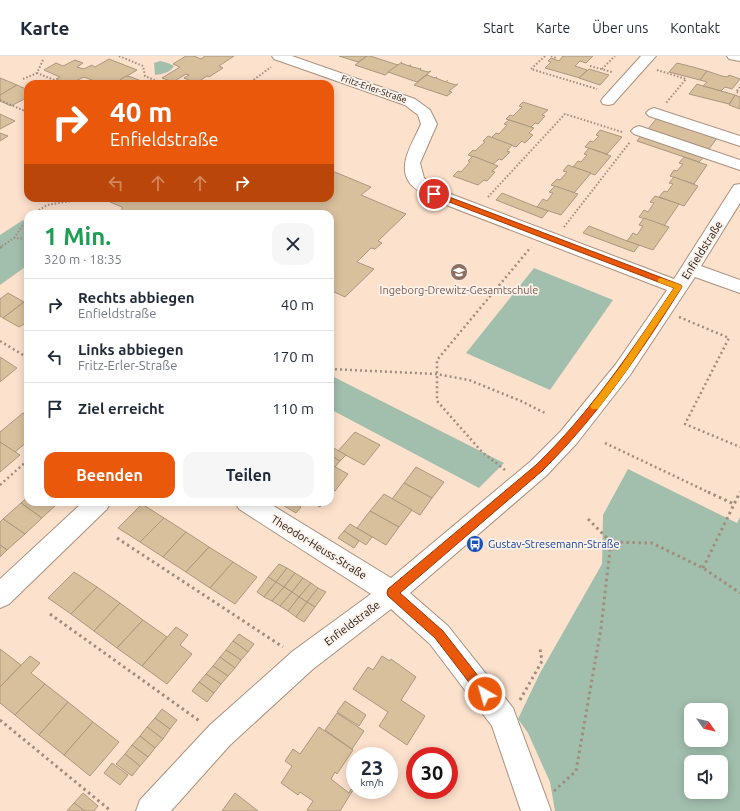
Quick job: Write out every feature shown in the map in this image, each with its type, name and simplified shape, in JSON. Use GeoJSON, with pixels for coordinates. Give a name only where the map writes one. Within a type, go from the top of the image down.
{"type":"FeatureCollection","features":[{"type":"Feature","properties":{"kind":"street"},"geometry":{"type":"LineString","coordinates":[[734,56],[740,57]]}},
{"type":"Feature","properties":{"kind":"street","name":"Fritz-Erler-Straße"},"geometry":{"type":"LineString","coordinates":[[282,57],[410,102],[425,113],[429,124],[412,163],[416,180],[434,194],[548,237],[684,278],[740,287]]}},
{"type":"Feature","properties":{"kind":"street"},"geometry":{"type":"LineString","coordinates":[[605,96],[645,61]]}},
{"type":"Feature","properties":{"kind":"street"},"geometry":{"type":"LineString","coordinates":[[658,110],[740,140]]}},
{"type":"Feature","properties":{"kind":"street"},"geometry":{"type":"LineString","coordinates":[[632,136],[740,164]]}},
{"type":"Feature","properties":{"kind":"street","name":"Enfieldstraße"},"geometry":{"type":"LineString","coordinates":[[151,811],[220,735],[303,660],[392,593],[521,483],[555,452],[587,416],[624,368],[684,278],[740,189]]}},
{"type":"Feature","properties":{"kind":"street"},"geometry":{"type":"LineString","coordinates":[[0,596],[95,506]]}},
{"type":"Feature","properties":{"kind":"street","name":"Theodor-Heuss-Straße"},"geometry":{"type":"LineString","coordinates":[[253,506],[392,593]]}},
{"type":"Feature","properties":{"kind":"street"},"geometry":{"type":"LineString","coordinates":[[392,593],[439,635],[503,718],[535,810]]}},
{"type":"Feature","properties":{"kind":"path"},"geometry":{"type":"LineString","coordinates":[[118,56],[143,66],[145,76],[154,80]]}},
{"type":"Feature","properties":{"kind":"path"},"geometry":{"type":"LineString","coordinates":[[545,56],[531,69],[605,96]]}},
{"type":"Feature","properties":{"kind":"path"},"geometry":{"type":"LineString","coordinates":[[551,56],[556,58]]}},
{"type":"Feature","properties":{"kind":"path"},"geometry":{"type":"LineString","coordinates":[[602,69],[615,56]]}},
{"type":"Feature","properties":{"kind":"path"},"geometry":{"type":"LineString","coordinates":[[253,80],[282,57]]}},
{"type":"Feature","properties":{"kind":"path"},"geometry":{"type":"LineString","coordinates":[[38,73],[43,60]]}},
{"type":"Feature","properties":{"kind":"path"},"geometry":{"type":"LineString","coordinates":[[645,61],[686,79],[658,110]]}},
{"type":"Feature","properties":{"kind":"path"},"geometry":{"type":"LineString","coordinates":[[590,66],[616,73]]}},
{"type":"Feature","properties":{"kind":"path"},"geometry":{"type":"LineString","coordinates":[[23,79],[38,73],[55,80]]}},
{"type":"Feature","properties":{"kind":"path"},"geometry":{"type":"LineString","coordinates":[[740,87],[736,92],[740,93]]}},
{"type":"Feature","properties":{"kind":"path"},"geometry":{"type":"LineString","coordinates":[[0,100],[24,111]]}},
{"type":"Feature","properties":{"kind":"path"},"geometry":{"type":"LineString","coordinates":[[476,210],[565,114],[632,136],[548,237],[437,360],[437,401],[482,452],[521,483]]}},
{"type":"Feature","properties":{"kind":"path"},"geometry":{"type":"LineString","coordinates":[[39,210],[47,205],[65,202]]}},
{"type":"Feature","properties":{"kind":"path"},"geometry":{"type":"LineString","coordinates":[[0,248],[14,238],[24,224]]}},
{"type":"Feature","properties":{"kind":"path"},"geometry":{"type":"LineString","coordinates":[[14,238],[24,239]]}},
{"type":"Feature","properties":{"kind":"path"},"geometry":{"type":"LineString","coordinates":[[663,310],[729,338],[685,424],[740,447]]}},
{"type":"Feature","properties":{"kind":"path"},"geometry":{"type":"LineString","coordinates":[[0,341],[24,356]]}},
{"type":"Feature","properties":{"kind":"path"},"geometry":{"type":"LineString","coordinates":[[334,369],[436,374],[469,380],[521,401],[545,413]]}},
{"type":"Feature","properties":{"kind":"path"},"geometry":{"type":"LineString","coordinates":[[604,443],[734,504]]}},
{"type":"Feature","properties":{"kind":"path"},"geometry":{"type":"LineString","coordinates":[[0,485],[24,464]]}},
{"type":"Feature","properties":{"kind":"path"},"geometry":{"type":"LineString","coordinates":[[703,568],[740,492]]}},
{"type":"Feature","properties":{"kind":"path"},"geometry":{"type":"LineString","coordinates":[[588,519],[611,542],[652,543],[703,568],[740,593]]}},
{"type":"Feature","properties":{"kind":"path"},"geometry":{"type":"LineString","coordinates":[[117,538],[303,660]]}},
{"type":"Feature","properties":{"kind":"path"},"geometry":{"type":"LineString","coordinates":[[535,810],[576,771],[601,628],[611,542]]}},
{"type":"Feature","properties":{"kind":"path"},"geometry":{"type":"LineString","coordinates":[[50,614],[220,735]]}},
{"type":"Feature","properties":{"kind":"path"},"geometry":{"type":"LineString","coordinates":[[503,718],[516,707],[542,661],[540,649]]}},
{"type":"Feature","properties":{"kind":"path"},"geometry":{"type":"LineString","coordinates":[[0,720],[111,811]]}},
{"type":"Feature","properties":{"kind":"green space"},"geometry":{"type":"Polygon","coordinates":[[[160,61],[174,66],[168,72],[155,75],[154,63],[160,61]]]}},
{"type":"Feature","properties":{"kind":"green space"},"geometry":{"type":"Polygon","coordinates":[[[24,221],[24,268],[0,285],[0,235],[24,221]]]}},
{"type":"Feature","properties":{"kind":"green space"},"geometry":{"type":"Polygon","coordinates":[[[534,268],[613,300],[550,390],[466,353],[534,268]]]}},
{"type":"Feature","properties":{"kind":"green space"},"geometry":{"type":"Polygon","coordinates":[[[334,377],[504,463],[479,488],[334,411],[334,377]]]}},
{"type":"Feature","properties":{"kind":"green space"},"geometry":{"type":"Polygon","coordinates":[[[628,469],[737,523],[740,517],[740,811],[555,811],[550,782],[528,733],[518,719],[540,673],[602,564],[603,515],[628,469]]]}},
{"type":"Feature","properties":{"kind":"building"},"geometry":{"type":"Polygon","coordinates":[[[186,56],[194,56],[201,59],[205,56],[234,56],[219,66],[223,68],[209,77],[207,76],[201,80],[189,80],[184,78],[189,75],[186,74],[176,80],[168,80],[162,78],[180,67],[173,64],[186,56]]]}},
{"type":"Feature","properties":{"kind":"building"},"geometry":{"type":"Polygon","coordinates":[[[339,56],[367,56],[358,62],[339,56]]]}},
{"type":"Feature","properties":{"kind":"building"},"geometry":{"type":"Polygon","coordinates":[[[367,56],[398,65],[385,75],[355,65],[367,56]]]}},
{"type":"Feature","properties":{"kind":"building"},"geometry":{"type":"Polygon","coordinates":[[[563,56],[593,56],[586,63],[580,61],[575,66],[587,70],[580,78],[545,68],[551,62],[548,61],[551,58],[559,61],[563,56]]]}},
{"type":"Feature","properties":{"kind":"building"},"geometry":{"type":"Polygon","coordinates":[[[109,59],[137,70],[121,80],[92,80],[84,77],[78,80],[59,80],[56,79],[60,77],[44,70],[56,63],[63,66],[75,60],[83,63],[77,67],[84,69],[92,65],[95,67],[109,59]]]}},
{"type":"Feature","properties":{"kind":"building"},"geometry":{"type":"Polygon","coordinates":[[[402,62],[401,63],[409,66],[421,68],[420,70],[428,72],[431,71],[417,82],[388,72],[402,62]]]}},
{"type":"Feature","properties":{"kind":"building"},"geometry":{"type":"Polygon","coordinates":[[[677,63],[707,71],[700,80],[669,72],[677,63]]]}},
{"type":"Feature","properties":{"kind":"building"},"geometry":{"type":"Polygon","coordinates":[[[589,69],[609,75],[600,85],[579,78],[589,69]]]}},
{"type":"Feature","properties":{"kind":"building"},"geometry":{"type":"Polygon","coordinates":[[[707,71],[722,76],[728,77],[729,75],[740,79],[732,89],[725,87],[721,91],[703,86],[707,82],[700,80],[707,71]]]}},
{"type":"Feature","properties":{"kind":"building"},"geometry":{"type":"Polygon","coordinates":[[[428,74],[427,75],[435,78],[437,77],[436,78],[446,82],[456,85],[458,84],[449,91],[452,92],[447,96],[414,85],[428,74]]]}},
{"type":"Feature","properties":{"kind":"building"},"geometry":{"type":"Polygon","coordinates":[[[126,76],[139,80],[120,80],[126,76]]]}},
{"type":"Feature","properties":{"kind":"building"},"geometry":{"type":"Polygon","coordinates":[[[0,78],[5,80],[17,85],[0,95],[0,78]]]}},
{"type":"Feature","properties":{"kind":"building"},"geometry":{"type":"Polygon","coordinates":[[[697,84],[735,95],[729,104],[689,94],[697,84]]]}},
{"type":"Feature","properties":{"kind":"building"},"geometry":{"type":"Polygon","coordinates":[[[17,85],[24,88],[24,99],[11,106],[0,101],[0,95],[17,85]]]}},
{"type":"Feature","properties":{"kind":"building"},"geometry":{"type":"Polygon","coordinates":[[[735,95],[740,97],[740,109],[729,105],[735,95]]]}},
{"type":"Feature","properties":{"kind":"building"},"geometry":{"type":"Polygon","coordinates":[[[523,102],[548,110],[542,115],[545,116],[538,124],[535,123],[531,127],[506,119],[510,115],[513,116],[522,107],[519,106],[523,102]]]}},
{"type":"Feature","properties":{"kind":"building"},"geometry":{"type":"Polygon","coordinates":[[[0,114],[15,121],[0,129],[0,114]]]}},
{"type":"Feature","properties":{"kind":"building"},"geometry":{"type":"Polygon","coordinates":[[[657,118],[717,138],[709,149],[648,129],[657,118]]]}},
{"type":"Feature","properties":{"kind":"building"},"geometry":{"type":"Polygon","coordinates":[[[509,120],[534,128],[529,133],[533,135],[525,143],[522,141],[516,147],[491,138],[496,133],[499,134],[507,125],[504,124],[509,120]]]}},
{"type":"Feature","properties":{"kind":"building"},"geometry":{"type":"Polygon","coordinates":[[[600,130],[622,137],[607,154],[585,147],[590,141],[593,142],[599,136],[596,135],[600,130]]]}},
{"type":"Feature","properties":{"kind":"building"},"geometry":{"type":"Polygon","coordinates":[[[0,133],[8,136],[0,141],[0,133]]]}},
{"type":"Feature","properties":{"kind":"building"},"geometry":{"type":"Polygon","coordinates":[[[488,136],[512,145],[507,151],[510,152],[502,160],[499,159],[493,164],[468,155],[485,142],[483,141],[488,136]]]}},
{"type":"Feature","properties":{"kind":"building"},"geometry":{"type":"Polygon","coordinates":[[[641,136],[704,157],[699,162],[637,141],[641,136]]]}},
{"type":"Feature","properties":{"kind":"building"},"geometry":{"type":"Polygon","coordinates":[[[589,148],[611,156],[595,175],[573,167],[578,161],[581,162],[587,155],[584,154],[589,148]]]}},
{"type":"Feature","properties":{"kind":"building"},"geometry":{"type":"Polygon","coordinates":[[[473,156],[498,166],[492,171],[495,172],[487,181],[484,180],[478,185],[453,176],[458,171],[461,172],[473,156]]]}},
{"type":"Feature","properties":{"kind":"building"},"geometry":{"type":"Polygon","coordinates":[[[684,157],[707,165],[694,184],[670,176],[674,170],[677,171],[683,164],[679,163],[684,157]]]}},
{"type":"Feature","properties":{"kind":"building"},"geometry":{"type":"Polygon","coordinates":[[[568,165],[591,173],[574,193],[551,185],[557,179],[560,180],[567,172],[563,171],[568,165]]]}},
{"type":"Feature","properties":{"kind":"building"},"geometry":{"type":"Polygon","coordinates":[[[334,172],[371,187],[361,195],[406,214],[378,241],[382,243],[375,249],[371,248],[357,262],[374,269],[345,297],[334,292],[334,210],[122,210],[122,207],[110,202],[334,202],[334,172]]]}},
{"type":"Feature","properties":{"kind":"building"},"geometry":{"type":"Polygon","coordinates":[[[674,177],[698,186],[684,206],[659,197],[664,191],[667,192],[673,184],[669,183],[674,177]]]}},
{"type":"Feature","properties":{"kind":"building"},"geometry":{"type":"Polygon","coordinates":[[[555,186],[578,194],[561,215],[537,207],[543,199],[547,201],[553,193],[549,192],[555,186]]]}},
{"type":"Feature","properties":{"kind":"building"},"geometry":{"type":"Polygon","coordinates":[[[502,193],[548,211],[542,218],[496,200],[502,193]]]}},
{"type":"Feature","properties":{"kind":"building"},"geometry":{"type":"Polygon","coordinates":[[[655,196],[679,204],[664,226],[639,217],[644,210],[648,212],[654,203],[650,202],[655,196]]]}},
{"type":"Feature","properties":{"kind":"building"},"geometry":{"type":"Polygon","coordinates":[[[644,218],[669,227],[653,250],[627,241],[633,233],[637,235],[643,226],[639,225],[644,218]]]}},
{"type":"Feature","properties":{"kind":"building"},"geometry":{"type":"Polygon","coordinates":[[[589,226],[639,245],[634,252],[583,233],[589,226]]]}},
{"type":"Feature","properties":{"kind":"building"},"geometry":{"type":"Polygon","coordinates":[[[8,293],[24,302],[3,318],[0,316],[0,299],[8,293]]]}},
{"type":"Feature","properties":{"kind":"building"},"geometry":{"type":"Polygon","coordinates":[[[24,302],[24,324],[19,327],[3,318],[24,302]]]}},
{"type":"Feature","properties":{"kind":"building"},"geometry":{"type":"Polygon","coordinates":[[[0,357],[17,368],[0,382],[0,357]]]}},
{"type":"Feature","properties":{"kind":"building"},"geometry":{"type":"Polygon","coordinates":[[[24,414],[24,444],[15,452],[0,442],[0,432],[24,414]]]}},
{"type":"Feature","properties":{"kind":"building"},"geometry":{"type":"Polygon","coordinates":[[[355,432],[380,445],[364,465],[338,451],[355,432]]]}},
{"type":"Feature","properties":{"kind":"building"},"geometry":{"type":"Polygon","coordinates":[[[0,442],[20,455],[0,472],[0,442]]]}},
{"type":"Feature","properties":{"kind":"building"},"geometry":{"type":"Polygon","coordinates":[[[334,448],[346,455],[340,461],[334,457],[334,448]]]}},
{"type":"Feature","properties":{"kind":"building"},"geometry":{"type":"Polygon","coordinates":[[[334,457],[340,461],[334,466],[334,457]]]}},
{"type":"Feature","properties":{"kind":"building"},"geometry":{"type":"Polygon","coordinates":[[[334,466],[348,474],[334,490],[334,466]]]}},
{"type":"Feature","properties":{"kind":"building"},"geometry":{"type":"Polygon","coordinates":[[[416,467],[444,482],[432,498],[404,483],[416,467]]]}},
{"type":"Feature","properties":{"kind":"building"},"geometry":{"type":"Polygon","coordinates":[[[404,483],[432,498],[420,515],[392,499],[404,483]]]}},
{"type":"Feature","properties":{"kind":"building"},"geometry":{"type":"Polygon","coordinates":[[[384,494],[412,510],[399,527],[370,511],[384,494]]]}},
{"type":"Feature","properties":{"kind":"building"},"geometry":{"type":"Polygon","coordinates":[[[21,503],[42,518],[25,534],[3,519],[21,503]]]}},
{"type":"Feature","properties":{"kind":"building"},"geometry":{"type":"Polygon","coordinates":[[[25,506],[55,506],[42,518],[25,506]]]}},
{"type":"Feature","properties":{"kind":"building"},"geometry":{"type":"Polygon","coordinates":[[[140,506],[145,506],[164,518],[140,542],[118,528],[140,506]]]}},
{"type":"Feature","properties":{"kind":"building"},"geometry":{"type":"Polygon","coordinates":[[[284,506],[300,506],[301,507],[296,513],[284,506]]]}},
{"type":"Feature","properties":{"kind":"building"},"geometry":{"type":"Polygon","coordinates":[[[370,511],[399,527],[386,545],[357,528],[370,511]]]}},
{"type":"Feature","properties":{"kind":"building"},"geometry":{"type":"Polygon","coordinates":[[[164,518],[186,532],[163,557],[140,542],[164,518]]]}},
{"type":"Feature","properties":{"kind":"building"},"geometry":{"type":"Polygon","coordinates":[[[3,519],[25,534],[7,550],[0,545],[0,522],[3,519]]]}},
{"type":"Feature","properties":{"kind":"building"},"geometry":{"type":"Polygon","coordinates":[[[350,524],[372,537],[366,545],[344,531],[350,524]]]}},
{"type":"Feature","properties":{"kind":"building"},"geometry":{"type":"Polygon","coordinates":[[[344,531],[359,541],[354,548],[338,538],[344,531]]]}},
{"type":"Feature","properties":{"kind":"building"},"geometry":{"type":"Polygon","coordinates":[[[186,532],[209,547],[186,572],[163,557],[186,532]]]}},
{"type":"Feature","properties":{"kind":"building"},"geometry":{"type":"Polygon","coordinates":[[[0,545],[7,550],[0,557],[0,545]]]}},
{"type":"Feature","properties":{"kind":"building"},"geometry":{"type":"Polygon","coordinates":[[[209,547],[233,562],[210,588],[186,572],[209,547]]]}},
{"type":"Feature","properties":{"kind":"building"},"geometry":{"type":"Polygon","coordinates":[[[233,562],[257,577],[235,604],[210,588],[233,562]]]}},
{"type":"Feature","properties":{"kind":"building"},"geometry":{"type":"Polygon","coordinates":[[[279,564],[287,568],[276,582],[268,577],[279,564]]]}},
{"type":"Feature","properties":{"kind":"building"},"geometry":{"type":"Polygon","coordinates":[[[287,568],[295,573],[284,587],[276,582],[287,568]]]}},
{"type":"Feature","properties":{"kind":"building"},"geometry":{"type":"Polygon","coordinates":[[[74,572],[97,587],[71,614],[48,598],[74,572]]]}},
{"type":"Feature","properties":{"kind":"building"},"geometry":{"type":"Polygon","coordinates":[[[295,573],[303,578],[292,592],[284,587],[295,573]]]}},
{"type":"Feature","properties":{"kind":"building"},"geometry":{"type":"Polygon","coordinates":[[[268,577],[276,582],[264,597],[257,592],[268,577]]]}},
{"type":"Feature","properties":{"kind":"building"},"geometry":{"type":"Polygon","coordinates":[[[303,578],[311,583],[299,597],[292,592],[303,578]]]}},
{"type":"Feature","properties":{"kind":"building"},"geometry":{"type":"Polygon","coordinates":[[[276,582],[284,587],[272,601],[264,597],[276,582]]]}},
{"type":"Feature","properties":{"kind":"building"},"geometry":{"type":"Polygon","coordinates":[[[311,583],[318,588],[307,602],[299,597],[311,583]]]}},
{"type":"Feature","properties":{"kind":"building"},"geometry":{"type":"Polygon","coordinates":[[[97,587],[120,603],[94,631],[71,614],[97,587]]]}},
{"type":"Feature","properties":{"kind":"building"},"geometry":{"type":"Polygon","coordinates":[[[284,587],[292,592],[280,606],[272,601],[284,587]]]}},
{"type":"Feature","properties":{"kind":"building"},"geometry":{"type":"Polygon","coordinates":[[[318,588],[326,592],[315,607],[307,602],[318,588]]]}},
{"type":"Feature","properties":{"kind":"building"},"geometry":{"type":"Polygon","coordinates":[[[292,592],[299,597],[288,611],[280,606],[292,592]]]}},
{"type":"Feature","properties":{"kind":"building"},"geometry":{"type":"Polygon","coordinates":[[[299,597],[307,602],[296,617],[288,611],[299,597]]]}},
{"type":"Feature","properties":{"kind":"building"},"geometry":{"type":"Polygon","coordinates":[[[307,602],[315,607],[304,622],[296,617],[307,602]]]}},
{"type":"Feature","properties":{"kind":"building"},"geometry":{"type":"Polygon","coordinates":[[[120,603],[143,620],[117,648],[94,631],[120,603]]]}},
{"type":"Feature","properties":{"kind":"building"},"geometry":{"type":"Polygon","coordinates":[[[143,620],[167,637],[142,666],[117,648],[143,620]]]}},
{"type":"Feature","properties":{"kind":"building"},"geometry":{"type":"Polygon","coordinates":[[[176,627],[188,635],[180,645],[192,654],[167,684],[142,666],[176,627]]]}},
{"type":"Feature","properties":{"kind":"building"},"geometry":{"type":"Polygon","coordinates":[[[239,634],[254,644],[248,652],[233,641],[239,634]]]}},
{"type":"Feature","properties":{"kind":"building"},"geometry":{"type":"Polygon","coordinates":[[[233,641],[248,652],[241,660],[226,650],[233,641]]]}},
{"type":"Feature","properties":{"kind":"building"},"geometry":{"type":"Polygon","coordinates":[[[0,649],[21,665],[0,687],[0,649]]]}},
{"type":"Feature","properties":{"kind":"building"},"geometry":{"type":"Polygon","coordinates":[[[226,650],[241,660],[235,668],[220,657],[226,650]]]}},
{"type":"Feature","properties":{"kind":"building"},"geometry":{"type":"Polygon","coordinates":[[[30,656],[40,663],[31,673],[45,684],[15,715],[0,703],[0,687],[30,656]]]}},
{"type":"Feature","properties":{"kind":"building"},"geometry":{"type":"Polygon","coordinates":[[[382,656],[390,661],[391,659],[416,677],[401,700],[425,716],[407,745],[379,726],[388,712],[353,689],[368,667],[373,670],[382,656]]]}},
{"type":"Feature","properties":{"kind":"building"},"geometry":{"type":"Polygon","coordinates":[[[220,657],[235,668],[228,676],[213,666],[220,657]]]}},
{"type":"Feature","properties":{"kind":"building"},"geometry":{"type":"Polygon","coordinates":[[[213,666],[228,676],[221,684],[206,674],[213,666]]]}},
{"type":"Feature","properties":{"kind":"building"},"geometry":{"type":"Polygon","coordinates":[[[206,674],[221,684],[214,693],[199,682],[206,674]]]}},
{"type":"Feature","properties":{"kind":"building"},"geometry":{"type":"Polygon","coordinates":[[[199,682],[214,693],[207,702],[192,691],[199,682]]]}},
{"type":"Feature","properties":{"kind":"building"},"geometry":{"type":"Polygon","coordinates":[[[45,684],[68,702],[39,735],[15,715],[45,684]]]}},
{"type":"Feature","properties":{"kind":"building"},"geometry":{"type":"Polygon","coordinates":[[[345,701],[366,715],[359,726],[337,712],[345,701]]]}},
{"type":"Feature","properties":{"kind":"building"},"geometry":{"type":"Polygon","coordinates":[[[68,702],[93,722],[64,755],[39,735],[68,702]]]}},
{"type":"Feature","properties":{"kind":"building"},"geometry":{"type":"Polygon","coordinates":[[[162,709],[177,720],[170,729],[155,718],[162,709]]]}},
{"type":"Feature","properties":{"kind":"building"},"geometry":{"type":"Polygon","coordinates":[[[337,713],[364,731],[353,747],[349,747],[325,730],[337,713]]]}},
{"type":"Feature","properties":{"kind":"building"},"geometry":{"type":"Polygon","coordinates":[[[155,718],[170,729],[163,739],[147,727],[155,718]]]}},
{"type":"Feature","properties":{"kind":"building"},"geometry":{"type":"Polygon","coordinates":[[[93,722],[119,742],[90,776],[64,755],[93,722]]]}},
{"type":"Feature","properties":{"kind":"building"},"geometry":{"type":"Polygon","coordinates":[[[147,727],[163,739],[155,748],[140,736],[147,727]]]}},
{"type":"Feature","properties":{"kind":"building"},"geometry":{"type":"Polygon","coordinates":[[[319,727],[349,747],[346,747],[346,760],[337,774],[335,772],[331,779],[346,791],[346,799],[347,799],[340,811],[309,811],[307,810],[313,801],[300,792],[298,795],[281,783],[292,766],[285,761],[293,749],[300,754],[319,727]]]}},
{"type":"Feature","properties":{"kind":"building"},"geometry":{"type":"Polygon","coordinates":[[[140,736],[155,748],[148,757],[132,745],[140,736]]]}},
{"type":"Feature","properties":{"kind":"building"},"geometry":{"type":"Polygon","coordinates":[[[132,745],[148,757],[140,766],[125,754],[132,745]]]}},
{"type":"Feature","properties":{"kind":"building"},"geometry":{"type":"Polygon","coordinates":[[[125,754],[140,766],[132,776],[116,764],[125,754]]]}},
{"type":"Feature","properties":{"kind":"building"},"geometry":{"type":"Polygon","coordinates":[[[112,763],[128,775],[120,785],[104,773],[112,763]]]}},
{"type":"Feature","properties":{"kind":"building"},"geometry":{"type":"Polygon","coordinates":[[[83,793],[98,806],[94,811],[85,811],[74,803],[83,793]]]}},
{"type":"Feature","properties":{"kind":"building"},"geometry":{"type":"Polygon","coordinates":[[[235,793],[258,811],[222,811],[235,793]]]}},
{"type":"Feature","properties":{"kind":"building"},"geometry":{"type":"Polygon","coordinates":[[[74,803],[85,811],[67,811],[74,803]]]}},
{"type":"Feature","properties":{"kind":"slow traffic"},"geometry":{"type":"LineString","coordinates":[[595,406],[624,368],[678,287],[661,280]]}},
{"type":"Feature","properties":{"kind":"place","name":"Ingeborg-Drewitz-Gesamtschule"},"geometry":{"type":"Point","coordinates":[459,272]}},
{"type":"Feature","properties":{"kind":"place","name":"Gustav-Stresemann-Straße"},"geometry":{"type":"Point","coordinates":[475,544]}},
{"type":"Feature","properties":{"kind":"route"},"geometry":{"type":"LineString","coordinates":[[434,194],[678,287],[624,368],[587,416],[555,452],[539,468],[392,593],[439,635],[485,694]]}}]}
